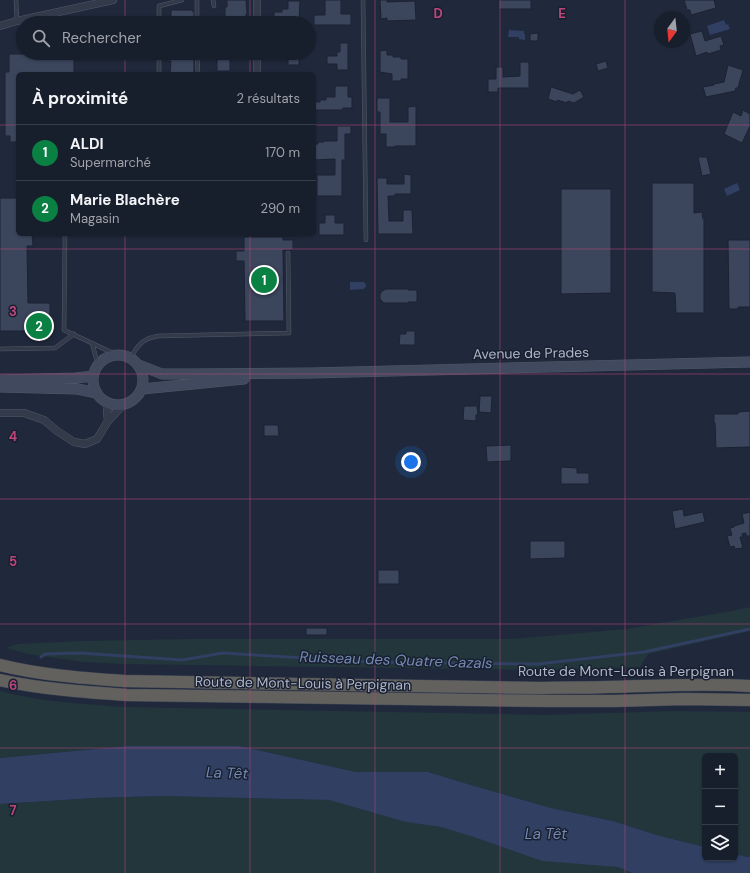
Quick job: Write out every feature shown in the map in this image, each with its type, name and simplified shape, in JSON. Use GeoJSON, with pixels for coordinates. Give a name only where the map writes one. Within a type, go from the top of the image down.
{"type":"FeatureCollection","features":[{"type":"Feature","properties":{"kind":"highway","name":"Route de Mont-Louis à Perpignan"},"geometry":{"type":"LineString","coordinates":[[0,665],[26,671],[74,678],[124,681],[541,688],[672,685],[750,686]]}},
{"type":"Feature","properties":{"kind":"highway","name":"Route de Mont-Louis à Perpignan"},"geometry":{"type":"LineString","coordinates":[[0,680],[19,684],[82,692],[127,695],[547,701],[684,699],[750,700]]}},
{"type":"Feature","properties":{"kind":"main road"},"geometry":{"type":"LineString","coordinates":[[117,355],[130,358],[139,365],[142,372],[144,381],[142,389],[138,396],[132,401],[116,405],[108,403],[97,393],[93,382],[95,370],[102,360],[109,356],[117,355]]}},
{"type":"Feature","properties":{"kind":"main road","name":"Avenue de Prades"},"geometry":{"type":"LineString","coordinates":[[139,365],[162,374],[312,373],[750,362]]}},
{"type":"Feature","properties":{"kind":"main road","name":"Avenue de Prades"},"geometry":{"type":"LineString","coordinates":[[142,389],[312,373]]}},
{"type":"Feature","properties":{"kind":"main road"},"geometry":{"type":"LineString","coordinates":[[0,380],[76,378],[93,376]]}},
{"type":"Feature","properties":{"kind":"main road"},"geometry":{"type":"LineString","coordinates":[[0,387],[77,389],[97,393]]}},
{"type":"Feature","properties":{"kind":"street"},"geometry":{"type":"LineString","coordinates":[[40,16],[113,0]]}},
{"type":"Feature","properties":{"kind":"street"},"geometry":{"type":"LineString","coordinates":[[257,0],[257,16]]}},
{"type":"Feature","properties":{"kind":"street"},"geometry":{"type":"LineString","coordinates":[[0,26],[16,21]]}},
{"type":"Feature","properties":{"kind":"street"},"geometry":{"type":"LineString","coordinates":[[257,60],[257,72]]}},
{"type":"Feature","properties":{"kind":"street"},"geometry":{"type":"LineString","coordinates":[[108,403],[106,412],[108,421]]}},
{"type":"Feature","properties":{"kind":"street"},"geometry":{"type":"LineString","coordinates":[[0,413],[24,413],[44,420],[57,432],[74,442],[86,444],[97,439],[108,421],[124,404]]}},
{"type":"Feature","properties":{"kind":"lane"},"geometry":{"type":"LineString","coordinates":[[16,0],[17,16]]}},
{"type":"Feature","properties":{"kind":"lane"},"geometry":{"type":"LineString","coordinates":[[159,16],[159,6],[182,0]]}},
{"type":"Feature","properties":{"kind":"lane"},"geometry":{"type":"LineString","coordinates":[[197,0],[197,16]]}},
{"type":"Feature","properties":{"kind":"lane"},"geometry":{"type":"LineString","coordinates":[[213,0],[214,6]]}},
{"type":"Feature","properties":{"kind":"lane"},"geometry":{"type":"LineString","coordinates":[[363,0],[366,240]]}},
{"type":"Feature","properties":{"kind":"lane"},"geometry":{"type":"LineString","coordinates":[[159,60],[159,72]]}},
{"type":"Feature","properties":{"kind":"lane"},"geometry":{"type":"LineString","coordinates":[[198,60],[198,72]]}},
{"type":"Feature","properties":{"kind":"lane"},"geometry":{"type":"LineString","coordinates":[[65,236],[64,330],[117,355]]}},
{"type":"Feature","properties":{"kind":"lane"},"geometry":{"type":"LineString","coordinates":[[130,358],[140,344],[150,337],[289,333],[288,254]]}},
{"type":"Feature","properties":{"kind":"lane"},"geometry":{"type":"LineString","coordinates":[[0,349],[55,348],[74,334]]}},
{"type":"Feature","properties":{"kind":"lane"},"geometry":{"type":"LineString","coordinates":[[92,343],[98,365]]}},
{"type":"Feature","properties":{"kind":"shaded area"},"geometry":{"type":"Polygon","coordinates":[[[750,607],[750,631],[648,654],[640,667],[539,670],[123,664],[83,662],[28,654],[6,648],[18,644],[190,639],[513,639],[626,629],[750,607]]]}},
{"type":"Feature","properties":{"kind":"shaded area"},"geometry":{"type":"Polygon","coordinates":[[[0,691],[46,700],[125,707],[545,715],[675,711],[750,712],[750,857],[738,855],[738,753],[702,753],[702,846],[660,836],[613,821],[551,808],[428,772],[356,772],[239,746],[127,746],[0,758],[0,691]]]}},
{"type":"Feature","properties":{"kind":"shaded area"},"geometry":{"type":"Polygon","coordinates":[[[162,796],[329,800],[407,822],[441,827],[474,836],[618,867],[632,873],[0,873],[0,804],[95,798],[162,796]]]}},
{"type":"Feature","properties":{"kind":"water"},"geometry":{"type":"Polygon","coordinates":[[[724,20],[730,29],[710,35],[707,26],[724,20]]]}},
{"type":"Feature","properties":{"kind":"water"},"geometry":{"type":"Polygon","coordinates":[[[509,30],[524,31],[525,40],[519,39],[519,37],[508,37],[509,30]]]}},
{"type":"Feature","properties":{"kind":"water"},"geometry":{"type":"Polygon","coordinates":[[[737,183],[740,190],[727,196],[724,189],[737,183]]]}},
{"type":"Feature","properties":{"kind":"water"},"geometry":{"type":"Polygon","coordinates":[[[350,282],[364,282],[366,287],[364,289],[350,290],[350,282]]]}},
{"type":"Feature","properties":{"kind":"water","name":"La Têt"},"geometry":{"type":"Polygon","coordinates":[[[127,746],[239,746],[356,772],[428,772],[551,808],[613,821],[660,836],[702,846],[702,861],[738,861],[738,855],[750,857],[750,873],[632,873],[618,867],[542,861],[441,827],[406,822],[329,800],[162,796],[95,798],[0,804],[0,758],[127,746]]]}},
{"type":"Feature","properties":{"kind":"building"},"geometry":{"type":"Polygon","coordinates":[[[227,0],[246,0],[247,14],[246,16],[225,16],[225,7],[227,7],[227,0]]]}},
{"type":"Feature","properties":{"kind":"building"},"geometry":{"type":"Polygon","coordinates":[[[325,0],[341,0],[341,14],[351,14],[351,25],[316,25],[316,16],[314,15],[325,15],[325,0]]]}},
{"type":"Feature","properties":{"kind":"building"},"geometry":{"type":"Polygon","coordinates":[[[380,0],[387,0],[387,2],[415,1],[416,20],[387,21],[387,18],[381,19],[380,0]]]}},
{"type":"Feature","properties":{"kind":"building"},"geometry":{"type":"Polygon","coordinates":[[[499,0],[531,0],[531,9],[499,9],[499,0]]]}},
{"type":"Feature","properties":{"kind":"building"},"geometry":{"type":"Polygon","coordinates":[[[684,0],[714,0],[716,8],[691,15],[690,10],[687,10],[684,0]]]}},
{"type":"Feature","properties":{"kind":"building"},"geometry":{"type":"Polygon","coordinates":[[[288,1],[300,1],[299,16],[274,16],[274,12],[282,12],[282,9],[288,9],[288,1]]]}},
{"type":"Feature","properties":{"kind":"building"},"geometry":{"type":"Polygon","coordinates":[[[171,10],[194,11],[194,16],[171,16],[171,10]]]}},
{"type":"Feature","properties":{"kind":"building"},"geometry":{"type":"Polygon","coordinates":[[[702,31],[705,41],[721,36],[724,45],[720,46],[721,50],[708,54],[707,52],[696,56],[690,34],[702,31]]]}},
{"type":"Feature","properties":{"kind":"building"},"geometry":{"type":"Polygon","coordinates":[[[538,33],[538,41],[530,41],[530,34],[538,33]]]}},
{"type":"Feature","properties":{"kind":"building"},"geometry":{"type":"Polygon","coordinates":[[[340,43],[348,43],[348,70],[337,70],[337,64],[327,64],[327,56],[337,56],[337,52],[340,52],[340,43]]]}},
{"type":"Feature","properties":{"kind":"building"},"geometry":{"type":"Polygon","coordinates":[[[387,50],[387,55],[401,57],[401,59],[408,59],[408,79],[392,81],[392,74],[380,72],[380,51],[387,50]]]}},
{"type":"Feature","properties":{"kind":"building"},"geometry":{"type":"Polygon","coordinates":[[[9,54],[16,54],[16,60],[74,60],[74,72],[16,72],[16,142],[10,142],[10,136],[5,136],[5,72],[9,72],[9,54]]]}},
{"type":"Feature","properties":{"kind":"building"},"geometry":{"type":"Polygon","coordinates":[[[194,60],[194,72],[170,72],[171,61],[168,61],[194,60]]]}},
{"type":"Feature","properties":{"kind":"building"},"geometry":{"type":"Polygon","coordinates":[[[217,60],[230,60],[230,71],[217,71],[217,60]]]}},
{"type":"Feature","properties":{"kind":"building"},"geometry":{"type":"Polygon","coordinates":[[[288,60],[299,60],[299,65],[288,65],[288,60]]]}},
{"type":"Feature","properties":{"kind":"building"},"geometry":{"type":"Polygon","coordinates":[[[606,61],[608,68],[598,71],[596,64],[606,61]]]}},
{"type":"Feature","properties":{"kind":"building"},"geometry":{"type":"Polygon","coordinates":[[[520,62],[529,62],[529,88],[498,88],[498,92],[488,92],[488,79],[496,79],[496,67],[503,67],[503,77],[520,76],[520,62]]]}},
{"type":"Feature","properties":{"kind":"building"},"geometry":{"type":"Polygon","coordinates":[[[728,65],[743,70],[738,88],[736,88],[735,91],[706,97],[703,87],[724,82],[728,65]]]}},
{"type":"Feature","properties":{"kind":"building"},"geometry":{"type":"Polygon","coordinates":[[[335,86],[348,86],[348,97],[352,97],[352,108],[343,108],[343,110],[316,110],[316,102],[326,100],[326,97],[335,97],[335,86]]]}},
{"type":"Feature","properties":{"kind":"building"},"geometry":{"type":"Polygon","coordinates":[[[551,87],[573,94],[580,90],[584,97],[574,103],[568,101],[567,103],[557,100],[557,102],[548,99],[551,87]]]}},
{"type":"Feature","properties":{"kind":"building"},"geometry":{"type":"Polygon","coordinates":[[[377,98],[390,98],[390,122],[408,122],[408,107],[416,106],[416,146],[386,147],[386,134],[380,134],[380,112],[377,112],[377,98]]]}},
{"type":"Feature","properties":{"kind":"building"},"geometry":{"type":"Polygon","coordinates":[[[743,110],[750,114],[750,126],[742,143],[724,134],[733,112],[741,116],[743,110]]]}},
{"type":"Feature","properties":{"kind":"building"},"geometry":{"type":"Polygon","coordinates":[[[337,126],[351,126],[351,134],[345,134],[345,160],[342,160],[342,196],[317,196],[317,175],[335,175],[335,159],[316,160],[316,144],[324,141],[337,141],[337,126]]]}},
{"type":"Feature","properties":{"kind":"building"},"geometry":{"type":"Polygon","coordinates":[[[698,157],[707,157],[711,174],[702,176],[698,157]]]}},
{"type":"Feature","properties":{"kind":"building"},"geometry":{"type":"Polygon","coordinates":[[[404,174],[411,175],[411,194],[395,194],[395,196],[388,196],[389,221],[403,221],[403,210],[412,210],[413,234],[378,234],[377,178],[387,178],[387,184],[404,184],[404,174]]]}},
{"type":"Feature","properties":{"kind":"building"},"geometry":{"type":"Polygon","coordinates":[[[652,183],[694,183],[694,213],[702,212],[704,219],[704,313],[676,313],[675,293],[652,292],[652,183]]]}},
{"type":"Feature","properties":{"kind":"building"},"geometry":{"type":"Polygon","coordinates":[[[561,189],[611,189],[611,293],[561,294],[561,189]]]}},
{"type":"Feature","properties":{"kind":"building"},"geometry":{"type":"Polygon","coordinates":[[[0,198],[16,198],[16,236],[32,236],[33,246],[27,246],[28,303],[50,303],[50,331],[0,331],[0,198]]]}},
{"type":"Feature","properties":{"kind":"building"},"geometry":{"type":"Polygon","coordinates":[[[325,215],[335,215],[335,223],[344,223],[344,235],[319,235],[319,223],[325,223],[325,215]]]}},
{"type":"Feature","properties":{"kind":"building"},"geometry":{"type":"Polygon","coordinates":[[[244,237],[283,237],[283,240],[293,240],[293,250],[283,250],[284,321],[245,321],[244,261],[236,261],[236,251],[244,251],[244,237]]]}},
{"type":"Feature","properties":{"kind":"building"},"geometry":{"type":"Polygon","coordinates":[[[728,240],[750,240],[750,307],[729,309],[728,240]]]}},
{"type":"Feature","properties":{"kind":"building"},"geometry":{"type":"Polygon","coordinates":[[[386,289],[417,290],[417,302],[384,303],[380,299],[380,294],[386,289]]]}},
{"type":"Feature","properties":{"kind":"building"},"geometry":{"type":"Polygon","coordinates":[[[406,331],[415,331],[415,345],[399,345],[400,334],[406,334],[406,331]]]}},
{"type":"Feature","properties":{"kind":"building"},"geometry":{"type":"Polygon","coordinates":[[[480,396],[492,396],[491,413],[479,412],[480,396]]]}},
{"type":"Feature","properties":{"kind":"building"},"geometry":{"type":"Polygon","coordinates":[[[464,406],[477,406],[478,415],[476,415],[476,421],[463,420],[464,406]]]}},
{"type":"Feature","properties":{"kind":"building"},"geometry":{"type":"Polygon","coordinates":[[[750,411],[750,447],[716,448],[714,414],[738,414],[738,412],[750,411]]]}},
{"type":"Feature","properties":{"kind":"building"},"geometry":{"type":"Polygon","coordinates":[[[264,425],[278,425],[279,436],[264,436],[264,425]]]}},
{"type":"Feature","properties":{"kind":"building"},"geometry":{"type":"Polygon","coordinates":[[[511,445],[511,461],[487,462],[486,446],[511,445]]]}},
{"type":"Feature","properties":{"kind":"building"},"geometry":{"type":"Polygon","coordinates":[[[561,467],[577,468],[577,473],[589,473],[589,484],[561,484],[561,467]]]}},
{"type":"Feature","properties":{"kind":"building"},"geometry":{"type":"Polygon","coordinates":[[[683,509],[684,516],[703,512],[705,522],[675,529],[672,511],[683,509]]]}},
{"type":"Feature","properties":{"kind":"building"},"geometry":{"type":"Polygon","coordinates":[[[750,512],[750,536],[746,536],[746,533],[742,534],[743,537],[740,537],[743,548],[735,549],[734,546],[730,547],[727,536],[732,535],[730,528],[744,523],[742,514],[750,512]]]}},
{"type":"Feature","properties":{"kind":"building"},"geometry":{"type":"Polygon","coordinates":[[[530,541],[565,541],[565,558],[530,559],[530,541]]]}},
{"type":"Feature","properties":{"kind":"building"},"geometry":{"type":"Polygon","coordinates":[[[378,570],[399,570],[399,584],[378,584],[378,570]]]}},
{"type":"Feature","properties":{"kind":"building"},"geometry":{"type":"Polygon","coordinates":[[[306,628],[327,628],[327,635],[306,635],[306,628]]]}},
{"type":"Feature","properties":{"kind":"waterway","name":"Ruisseau des Quatre Cazals"},"geometry":{"type":"LineString","coordinates":[[41,657],[45,654],[80,653],[182,660],[223,653],[371,662],[538,664],[644,652],[750,629]]}},
{"type":"Feature","properties":{"kind":"place","name":"ALDI"},"geometry":{"type":"Point","coordinates":[264,280]}},
{"type":"Feature","properties":{"kind":"place","name":"Marie Blachère"},"geometry":{"type":"Point","coordinates":[39,326]}}]}
